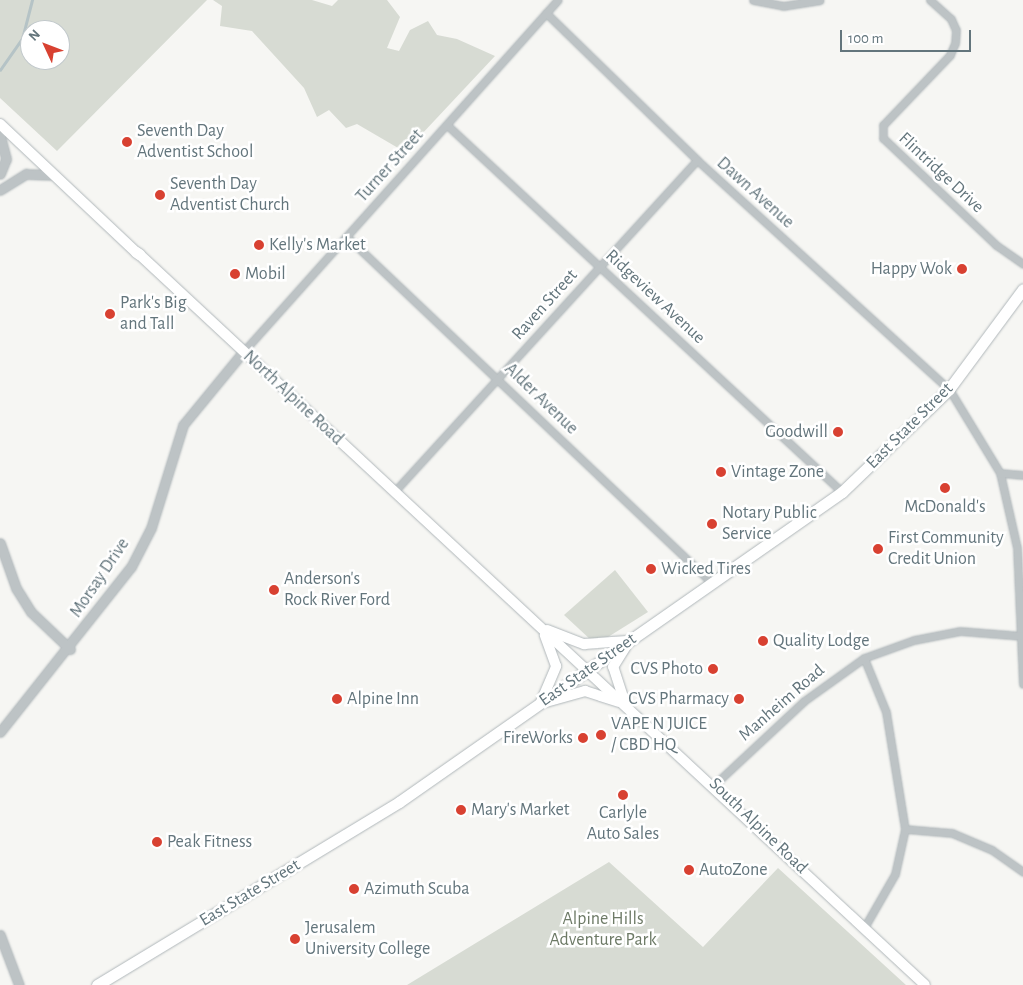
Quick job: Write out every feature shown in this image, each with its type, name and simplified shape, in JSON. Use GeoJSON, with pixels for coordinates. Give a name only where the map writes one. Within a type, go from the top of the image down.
{"type":"FeatureCollection","features":[{"type":"Feature","properties":{"kind":"main road","name":"North Alpine Road"},"geometry":{"type":"LineString","coordinates":[[0,124],[587,671]]}},
{"type":"Feature","properties":{"kind":"main road","name":"East State Street"},"geometry":{"type":"LineString","coordinates":[[97,985],[393,806],[714,584],[842,492],[949,389],[1023,289]]}},
{"type":"Feature","properties":{"kind":"main road"},"geometry":{"type":"LineString","coordinates":[[541,628],[584,644],[614,644],[633,639]]}},
{"type":"Feature","properties":{"kind":"main road"},"geometry":{"type":"LineString","coordinates":[[541,628],[556,666],[541,703]]}},
{"type":"Feature","properties":{"kind":"main road"},"geometry":{"type":"LineString","coordinates":[[628,707],[613,667],[633,639]]}},
{"type":"Feature","properties":{"kind":"main road","name":"South Alpine Road"},"geometry":{"type":"LineString","coordinates":[[587,671],[714,785],[925,985]]}},
{"type":"Feature","properties":{"kind":"main road"},"geometry":{"type":"LineString","coordinates":[[541,703],[585,691],[628,707]]}},
{"type":"Feature","properties":{"kind":"street","name":"Turner Street"},"geometry":{"type":"LineString","coordinates":[[243,352],[558,0]]}},
{"type":"Feature","properties":{"kind":"street"},"geometry":{"type":"LineString","coordinates":[[753,0],[783,6],[820,0]]}},
{"type":"Feature","properties":{"kind":"street","name":"Flintridge Drive"},"geometry":{"type":"LineString","coordinates":[[930,0],[951,19],[956,30],[955,43],[950,55],[883,125],[883,138],[996,245],[1023,264]]}},
{"type":"Feature","properties":{"kind":"street","name":"Dawn Avenue"},"geometry":{"type":"LineString","coordinates":[[546,13],[698,160],[949,389],[1000,474],[1017,548],[1023,684]]}},
{"type":"Feature","properties":{"kind":"street","name":"Ridgeview Avenue"},"geometry":{"type":"LineString","coordinates":[[447,125],[842,492]]}},
{"type":"Feature","properties":{"kind":"street"},"geometry":{"type":"LineString","coordinates":[[0,136],[6,158],[0,174]]}},
{"type":"Feature","properties":{"kind":"street","name":"Raven Street"},"geometry":{"type":"LineString","coordinates":[[394,492],[698,160]]}},
{"type":"Feature","properties":{"kind":"street"},"geometry":{"type":"LineString","coordinates":[[0,190],[26,174],[55,175]]}},
{"type":"Feature","properties":{"kind":"street","name":"Alder Avenue"},"geometry":{"type":"LineString","coordinates":[[347,237],[714,584]]}},
{"type":"Feature","properties":{"kind":"street","name":"Morsay Drive"},"geometry":{"type":"LineString","coordinates":[[0,732],[70,649],[131,567],[152,528],[183,425],[243,352]]}},
{"type":"Feature","properties":{"kind":"street"},"geometry":{"type":"LineString","coordinates":[[1000,474],[1023,476]]}},
{"type":"Feature","properties":{"kind":"street"},"geometry":{"type":"LineString","coordinates":[[0,543],[16,588],[31,612],[70,649]]}},
{"type":"Feature","properties":{"kind":"street","name":"Manheim Road"},"geometry":{"type":"LineString","coordinates":[[714,785],[804,701],[864,658],[914,640],[960,631],[1022,636]]}},
{"type":"Feature","properties":{"kind":"street"},"geometry":{"type":"LineString","coordinates":[[864,658],[886,712],[905,830],[896,874],[864,928]]}},
{"type":"Feature","properties":{"kind":"street"},"geometry":{"type":"LineString","coordinates":[[905,830],[952,833],[992,850],[1022,870]]}},
{"type":"Feature","properties":{"kind":"street"},"geometry":{"type":"LineString","coordinates":[[0,935],[19,985]]}},
{"type":"Feature","properties":{"kind":"green space"},"geometry":{"type":"Polygon","coordinates":[[[0,0],[207,0],[57,151],[0,98],[0,0]]]}},
{"type":"Feature","properties":{"kind":"green space"},"geometry":{"type":"Polygon","coordinates":[[[213,0],[312,0],[332,6],[338,0],[387,0],[400,17],[387,48],[399,51],[410,30],[428,21],[437,35],[457,39],[495,56],[405,152],[357,124],[346,128],[329,110],[317,117],[304,88],[252,31],[220,26],[222,6],[213,0]]]}},
{"type":"Feature","properties":{"kind":"green space"},"geometry":{"type":"Polygon","coordinates":[[[615,570],[648,612],[608,637],[592,641],[564,615],[615,570]]]}},
{"type":"Feature","properties":{"kind":"green space","name":"Alpine Hills Adventure Park"},"geometry":{"type":"Polygon","coordinates":[[[609,862],[703,947],[778,868],[906,985],[407,985],[609,862]]]}},
{"type":"Feature","properties":{"kind":"waterway"},"geometry":{"type":"LineString","coordinates":[[0,70],[22,39],[32,0]]}},
{"type":"Feature","properties":{"kind":"place","name":"Seventh Day Adventist School"},"geometry":{"type":"Point","coordinates":[127,142]}},
{"type":"Feature","properties":{"kind":"place","name":"Seventh Day Adventist Church"},"geometry":{"type":"Point","coordinates":[160,195]}},
{"type":"Feature","properties":{"kind":"place","name":"Kelly's Market"},"geometry":{"type":"Point","coordinates":[259,245]}},
{"type":"Feature","properties":{"kind":"place","name":"Happy Wok"},"geometry":{"type":"Point","coordinates":[962,269]}},
{"type":"Feature","properties":{"kind":"place","name":"Mobil"},"geometry":{"type":"Point","coordinates":[235,274]}},
{"type":"Feature","properties":{"kind":"place","name":"Park's Big and Tall"},"geometry":{"type":"Point","coordinates":[110,314]}},
{"type":"Feature","properties":{"kind":"place","name":"Goodwill"},"geometry":{"type":"Point","coordinates":[838,432]}},
{"type":"Feature","properties":{"kind":"place","name":"Vintage Zone"},"geometry":{"type":"Point","coordinates":[721,472]}},
{"type":"Feature","properties":{"kind":"place","name":"McDonald's"},"geometry":{"type":"Point","coordinates":[945,488]}},
{"type":"Feature","properties":{"kind":"place","name":"Notary Public Service"},"geometry":{"type":"Point","coordinates":[712,524]}},
{"type":"Feature","properties":{"kind":"place","name":"First Community Credit Union"},"geometry":{"type":"Point","coordinates":[878,549]}},
{"type":"Feature","properties":{"kind":"place","name":"Wicked Tires"},"geometry":{"type":"Point","coordinates":[651,569]}},
{"type":"Feature","properties":{"kind":"place","name":"Anderson's Rock River Ford"},"geometry":{"type":"Point","coordinates":[274,590]}},
{"type":"Feature","properties":{"kind":"place","name":"Quality Lodge"},"geometry":{"type":"Point","coordinates":[763,641]}},
{"type":"Feature","properties":{"kind":"place","name":"CVS Photo"},"geometry":{"type":"Point","coordinates":[713,669]}},
{"type":"Feature","properties":{"kind":"place","name":"Alpine Inn"},"geometry":{"type":"Point","coordinates":[337,699]}},
{"type":"Feature","properties":{"kind":"place","name":"CVS Pharmacy"},"geometry":{"type":"Point","coordinates":[739,699]}},
{"type":"Feature","properties":{"kind":"place","name":"VAPE N JUICE / CBD HQ"},"geometry":{"type":"Point","coordinates":[601,735]}},
{"type":"Feature","properties":{"kind":"place","name":"FireWorks"},"geometry":{"type":"Point","coordinates":[583,738]}},
{"type":"Feature","properties":{"kind":"place","name":"Carlyle Auto Sales"},"geometry":{"type":"Point","coordinates":[623,795]}},
{"type":"Feature","properties":{"kind":"place","name":"Mary's Market"},"geometry":{"type":"Point","coordinates":[461,810]}},
{"type":"Feature","properties":{"kind":"place","name":"Peak Fitness"},"geometry":{"type":"Point","coordinates":[157,842]}},
{"type":"Feature","properties":{"kind":"place","name":"AutoZone"},"geometry":{"type":"Point","coordinates":[689,870]}},
{"type":"Feature","properties":{"kind":"place","name":"Azimuth Scuba"},"geometry":{"type":"Point","coordinates":[354,889]}},
{"type":"Feature","properties":{"kind":"place","name":"Jerusalem University College"},"geometry":{"type":"Point","coordinates":[295,939]}}]}
